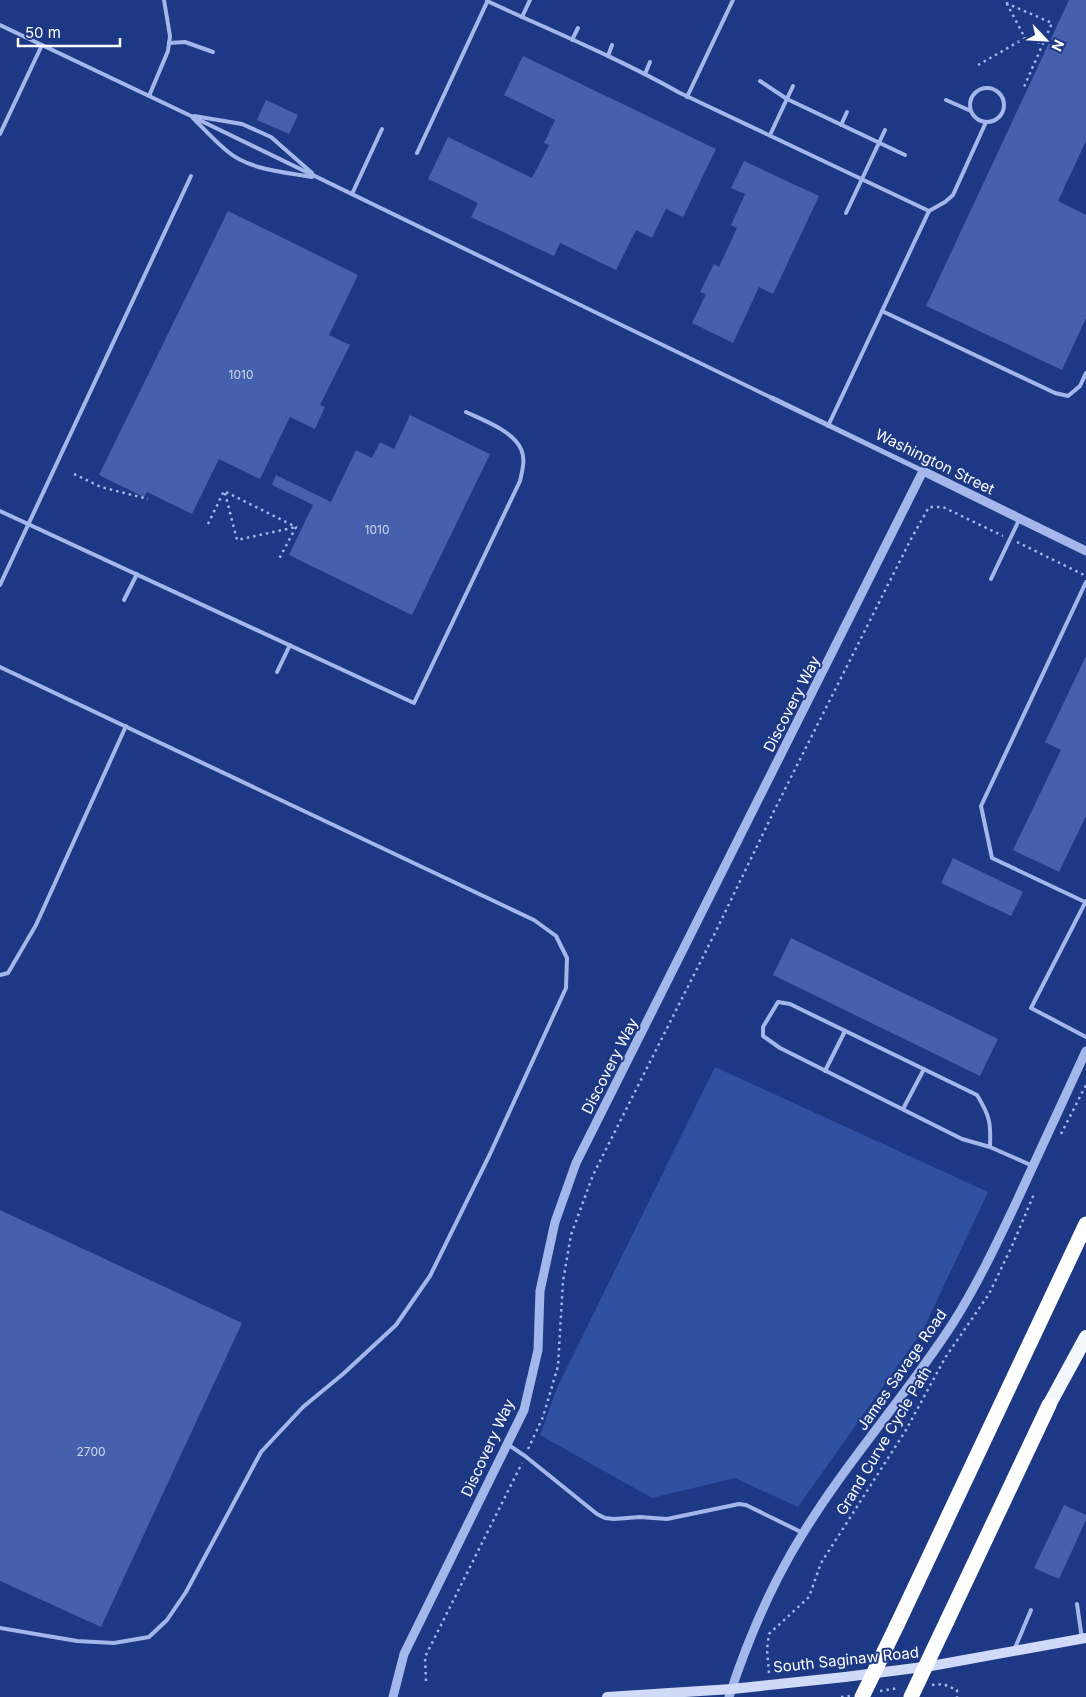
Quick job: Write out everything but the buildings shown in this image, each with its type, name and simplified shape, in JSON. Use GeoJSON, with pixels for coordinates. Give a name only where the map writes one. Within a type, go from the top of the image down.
{"type":"FeatureCollection","features":[{"type":"Feature","properties":{"kind":"highway"},"geometry":{"type":"LineString","coordinates":[[862,1697],[1086,1224]]}},
{"type":"Feature","properties":{"kind":"highway"},"geometry":{"type":"LineString","coordinates":[[912,1697],[1049,1405],[1086,1337]]}},
{"type":"Feature","properties":{"kind":"main road","name":"South Saginaw Road"},"geometry":{"type":"LineString","coordinates":[[607,1697],[730,1693],[770,1684],[932,1666],[1084,1639]]}},
{"type":"Feature","properties":{"kind":"street","name":"Washington Street"},"geometry":{"type":"LineString","coordinates":[[772,398],[1086,550]]}},
{"type":"Feature","properties":{"kind":"street","name":"Discovery Way"},"geometry":{"type":"LineString","coordinates":[[394,1697],[404,1654],[524,1410],[538,1350],[540,1291],[554,1222],[576,1163],[924,472]]}},
{"type":"Feature","properties":{"kind":"street","name":"James Savage Road"},"geometry":{"type":"LineString","coordinates":[[730,1693],[782,1569],[803,1533],[957,1316],[983,1271],[1086,1050]]}},
{"type":"Feature","properties":{"kind":"lane"},"geometry":{"type":"LineString","coordinates":[[149,96],[164,64],[169,43],[164,0]]}},
{"type":"Feature","properties":{"kind":"lane"},"geometry":{"type":"LineString","coordinates":[[417,152],[488,0],[645,74],[687,97],[930,211]]}},
{"type":"Feature","properties":{"kind":"lane"},"geometry":{"type":"LineString","coordinates":[[522,17],[530,0]]}},
{"type":"Feature","properties":{"kind":"lane"},"geometry":{"type":"LineString","coordinates":[[687,97],[733,0]]}},
{"type":"Feature","properties":{"kind":"lane"},"geometry":{"type":"LineString","coordinates":[[0,25],[772,398]]}},
{"type":"Feature","properties":{"kind":"lane"},"geometry":{"type":"LineString","coordinates":[[572,40],[578,28]]}},
{"type":"Feature","properties":{"kind":"lane"},"geometry":{"type":"LineString","coordinates":[[169,43],[185,42],[213,52]]}},
{"type":"Feature","properties":{"kind":"lane"},"geometry":{"type":"LineString","coordinates":[[0,134],[42,45]]}},
{"type":"Feature","properties":{"kind":"lane"},"geometry":{"type":"LineString","coordinates":[[608,56],[612,45]]}},
{"type":"Feature","properties":{"kind":"lane"},"geometry":{"type":"LineString","coordinates":[[645,74],[650,62]]}},
{"type":"Feature","properties":{"kind":"lane"},"geometry":{"type":"LineString","coordinates":[[760,81],[787,99],[905,155]]}},
{"type":"Feature","properties":{"kind":"lane"},"geometry":{"type":"LineString","coordinates":[[770,135],[793,86]]}},
{"type":"Feature","properties":{"kind":"lane"},"geometry":{"type":"LineString","coordinates":[[946,100],[971,112],[976,119],[986,122],[994,121],[1003,111],[1002,97],[997,91],[990,88],[977,91],[972,95],[970,101],[971,112]]}},
{"type":"Feature","properties":{"kind":"lane"},"geometry":{"type":"LineString","coordinates":[[841,125],[847,112]]}},
{"type":"Feature","properties":{"kind":"lane"},"geometry":{"type":"LineString","coordinates":[[189,115],[228,153],[242,160],[257,167],[318,178]]}},
{"type":"Feature","properties":{"kind":"lane"},"geometry":{"type":"LineString","coordinates":[[189,115],[242,124],[272,137],[318,178]]}},
{"type":"Feature","properties":{"kind":"lane"},"geometry":{"type":"LineString","coordinates":[[828,426],[930,211],[953,195],[986,122]]}},
{"type":"Feature","properties":{"kind":"lane"},"geometry":{"type":"LineString","coordinates":[[352,194],[382,129]]}},
{"type":"Feature","properties":{"kind":"lane"},"geometry":{"type":"LineString","coordinates":[[846,213],[885,130]]}},
{"type":"Feature","properties":{"kind":"lane"},"geometry":{"type":"LineString","coordinates":[[0,585],[191,176]]}},
{"type":"Feature","properties":{"kind":"lane"},"geometry":{"type":"LineString","coordinates":[[882,311],[1055,393],[1068,396],[1080,386],[1086,373]]}},
{"type":"Feature","properties":{"kind":"lane"},"geometry":{"type":"LineString","coordinates":[[0,511],[414,702],[520,481],[524,464],[521,449],[508,435],[502,430],[466,412]]}},
{"type":"Feature","properties":{"kind":"lane"},"geometry":{"type":"LineString","coordinates":[[991,579],[1020,518]]}},
{"type":"Feature","properties":{"kind":"lane"},"geometry":{"type":"LineString","coordinates":[[124,600],[137,574]]}},
{"type":"Feature","properties":{"kind":"lane"},"geometry":{"type":"LineString","coordinates":[[1086,582],[981,806],[992,858],[1086,901],[1031,1008],[1086,1037]]}},
{"type":"Feature","properties":{"kind":"lane"},"geometry":{"type":"LineString","coordinates":[[277,672],[290,645]]}},
{"type":"Feature","properties":{"kind":"lane"},"geometry":{"type":"LineString","coordinates":[[0,667],[534,920],[556,936],[567,958],[566,988],[490,1154],[430,1276],[396,1325],[343,1374],[303,1406],[261,1452],[186,1592],[167,1620],[149,1637],[114,1643],[77,1641],[0,1628]]}},
{"type":"Feature","properties":{"kind":"lane"},"geometry":{"type":"LineString","coordinates":[[0,975],[8,973],[36,925],[126,726]]}},
{"type":"Feature","properties":{"kind":"lane"},"geometry":{"type":"LineString","coordinates":[[990,1147],[991,1124],[985,1108],[977,1095],[790,1004],[778,1002],[763,1027],[763,1036],[780,1048],[962,1138],[990,1147],[1033,1166]]}},
{"type":"Feature","properties":{"kind":"lane"},"geometry":{"type":"LineString","coordinates":[[825,1071],[845,1031]]}},
{"type":"Feature","properties":{"kind":"lane"},"geometry":{"type":"LineString","coordinates":[[903,1109],[924,1069]]}},
{"type":"Feature","properties":{"kind":"lane"},"geometry":{"type":"LineString","coordinates":[[507,1444],[526,1456],[597,1514],[605,1518],[640,1517],[667,1519],[739,1504],[753,1508],[803,1533]]}},
{"type":"Feature","properties":{"kind":"lane"},"geometry":{"type":"LineString","coordinates":[[1077,1604],[1084,1639]]}},
{"type":"Feature","properties":{"kind":"lane"},"geometry":{"type":"LineString","coordinates":[[1014,1650],[1031,1610]]}},
{"type":"Feature","properties":{"kind":"path"},"geometry":{"type":"LineString","coordinates":[[1024,87],[1052,24],[1006,2],[1025,38],[1043,44]]}},
{"type":"Feature","properties":{"kind":"path"},"geometry":{"type":"LineString","coordinates":[[978,65],[1025,38]]}},
{"type":"Feature","properties":{"kind":"path"},"geometry":{"type":"LineString","coordinates":[[74,474],[101,487],[148,499]]}},
{"type":"Feature","properties":{"kind":"path"},"geometry":{"type":"LineString","coordinates":[[208,524],[224,491]]}},
{"type":"Feature","properties":{"kind":"path"},"geometry":{"type":"LineString","coordinates":[[224,491],[237,540],[296,527]]}},
{"type":"Feature","properties":{"kind":"path"},"geometry":{"type":"LineString","coordinates":[[224,491],[296,527]]}},
{"type":"Feature","properties":{"kind":"path"},"geometry":{"type":"LineString","coordinates":[[426,1681],[425,1657],[494,1522],[543,1416],[558,1366],[563,1281],[571,1235],[594,1175],[774,811],[929,507],[943,507],[1071,567],[1086,576]]}},
{"type":"Feature","properties":{"kind":"path"},"geometry":{"type":"LineString","coordinates":[[279,559],[296,527]]}},
{"type":"Feature","properties":{"kind":"path"},"geometry":{"type":"LineString","coordinates":[[1061,1134],[1086,1085]]}},
{"type":"Feature","properties":{"kind":"path","name":"Grand Curve Cycle Path"},"geometry":{"type":"LineString","coordinates":[[770,1684],[767,1649],[769,1634],[809,1597],[821,1563],[906,1430],[946,1358],[989,1294],[1034,1194]]}},
{"type":"Feature","properties":{"kind":"shaded area"},"geometry":{"type":"Polygon","coordinates":[[[715,1067],[988,1192],[923,1330],[798,1507],[735,1478],[652,1498],[540,1435],[557,1388],[715,1067]]]}}]}
